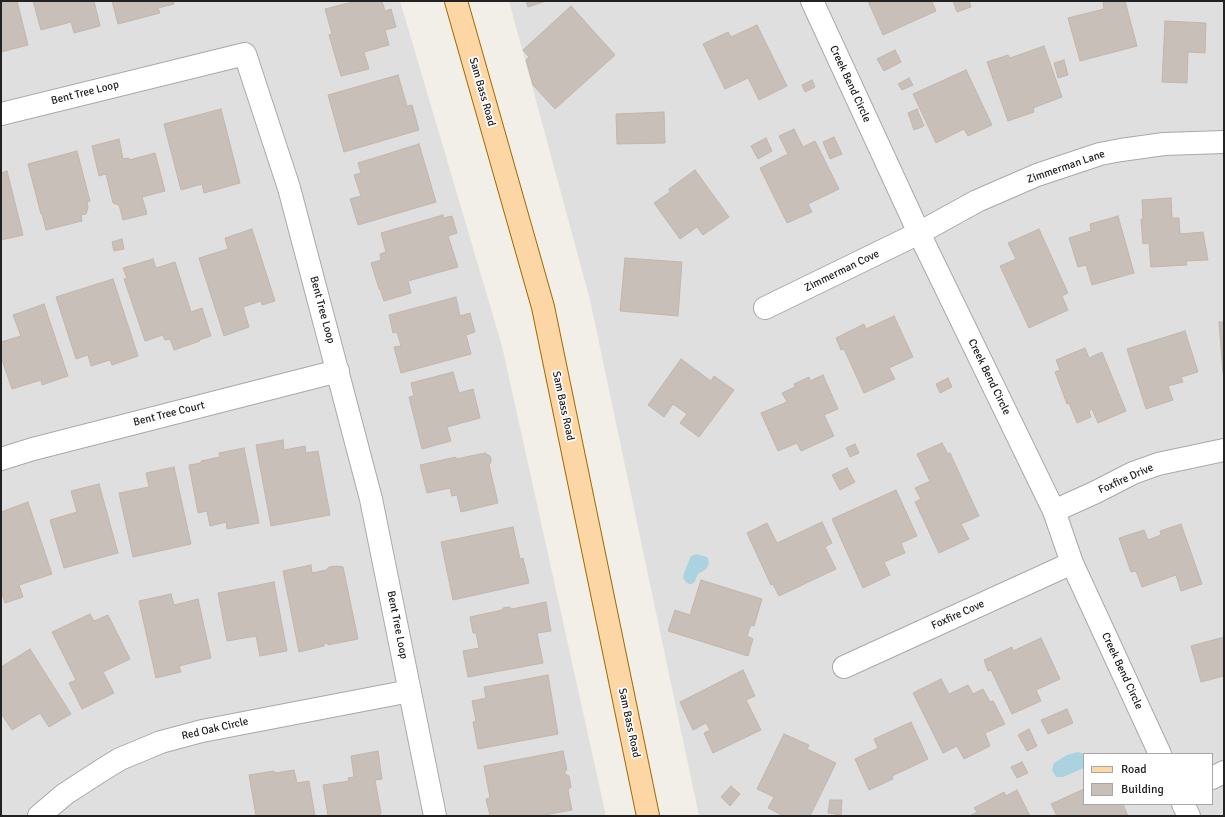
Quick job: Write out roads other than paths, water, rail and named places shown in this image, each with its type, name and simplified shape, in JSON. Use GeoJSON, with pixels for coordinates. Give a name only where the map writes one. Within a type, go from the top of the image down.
{"type":"FeatureCollection","features":[{"type":"Feature","properties":{"kind":"main road","name":"Sam Bass Road"},"geometry":{"type":"LineString","coordinates":[[456,1],[543,307],[648,816]]}},
{"type":"Feature","properties":{"kind":"street","name":"Creek Bend Circle"},"geometry":{"type":"LineString","coordinates":[[812,1],[919,233],[1054,511],[1072,563],[1160,753]]}},
{"type":"Feature","properties":{"kind":"street","name":"Bent Tree Loop"},"geometry":{"type":"LineString","coordinates":[[1,114],[245,54],[289,188],[371,499],[435,816]]}},
{"type":"Feature","properties":{"kind":"street","name":"Zimmerman Lane"},"geometry":{"type":"LineString","coordinates":[[919,233],[983,198],[1037,175],[1100,154],[1164,144],[1224,142]]}},
{"type":"Feature","properties":{"kind":"street","name":"Zimmerman Cove"},"geometry":{"type":"LineString","coordinates":[[765,308],[919,233]]}},
{"type":"Feature","properties":{"kind":"street","name":"Bent Tree Court"},"geometry":{"type":"LineString","coordinates":[[1,459],[33,449],[338,371]]}},
{"type":"Feature","properties":{"kind":"street","name":"Foxfire Drive"},"geometry":{"type":"LineString","coordinates":[[1054,511],[1133,473],[1158,464],[1224,450]]}},
{"type":"Feature","properties":{"kind":"street","name":"Foxfire Cove"},"geometry":{"type":"LineString","coordinates":[[844,667],[1072,563]]}},
{"type":"Feature","properties":{"kind":"street","name":"Red Oak Circle"},"geometry":{"type":"LineString","coordinates":[[39,816],[65,794],[120,759],[161,742],[202,731],[410,691]]}},
{"type":"Feature","properties":{"kind":"street"},"geometry":{"type":"LineString","coordinates":[[1213,778],[1224,772]]}},
{"type":"Feature","properties":{"kind":"street"},"geometry":{"type":"LineString","coordinates":[[1184,805],[1189,816]]}},
{"type":"Feature","properties":{"kind":"water"},"geometry":{"type":"Polygon","coordinates":[[[696,554],[707,557],[709,561],[708,566],[698,574],[692,584],[689,584],[683,578],[684,573],[691,556],[696,554]]]}},
{"type":"Feature","properties":{"kind":"water"},"geometry":{"type":"Polygon","coordinates":[[[1078,752],[1083,754],[1083,768],[1063,777],[1056,777],[1052,770],[1054,763],[1067,755],[1078,752]]]}}]}
